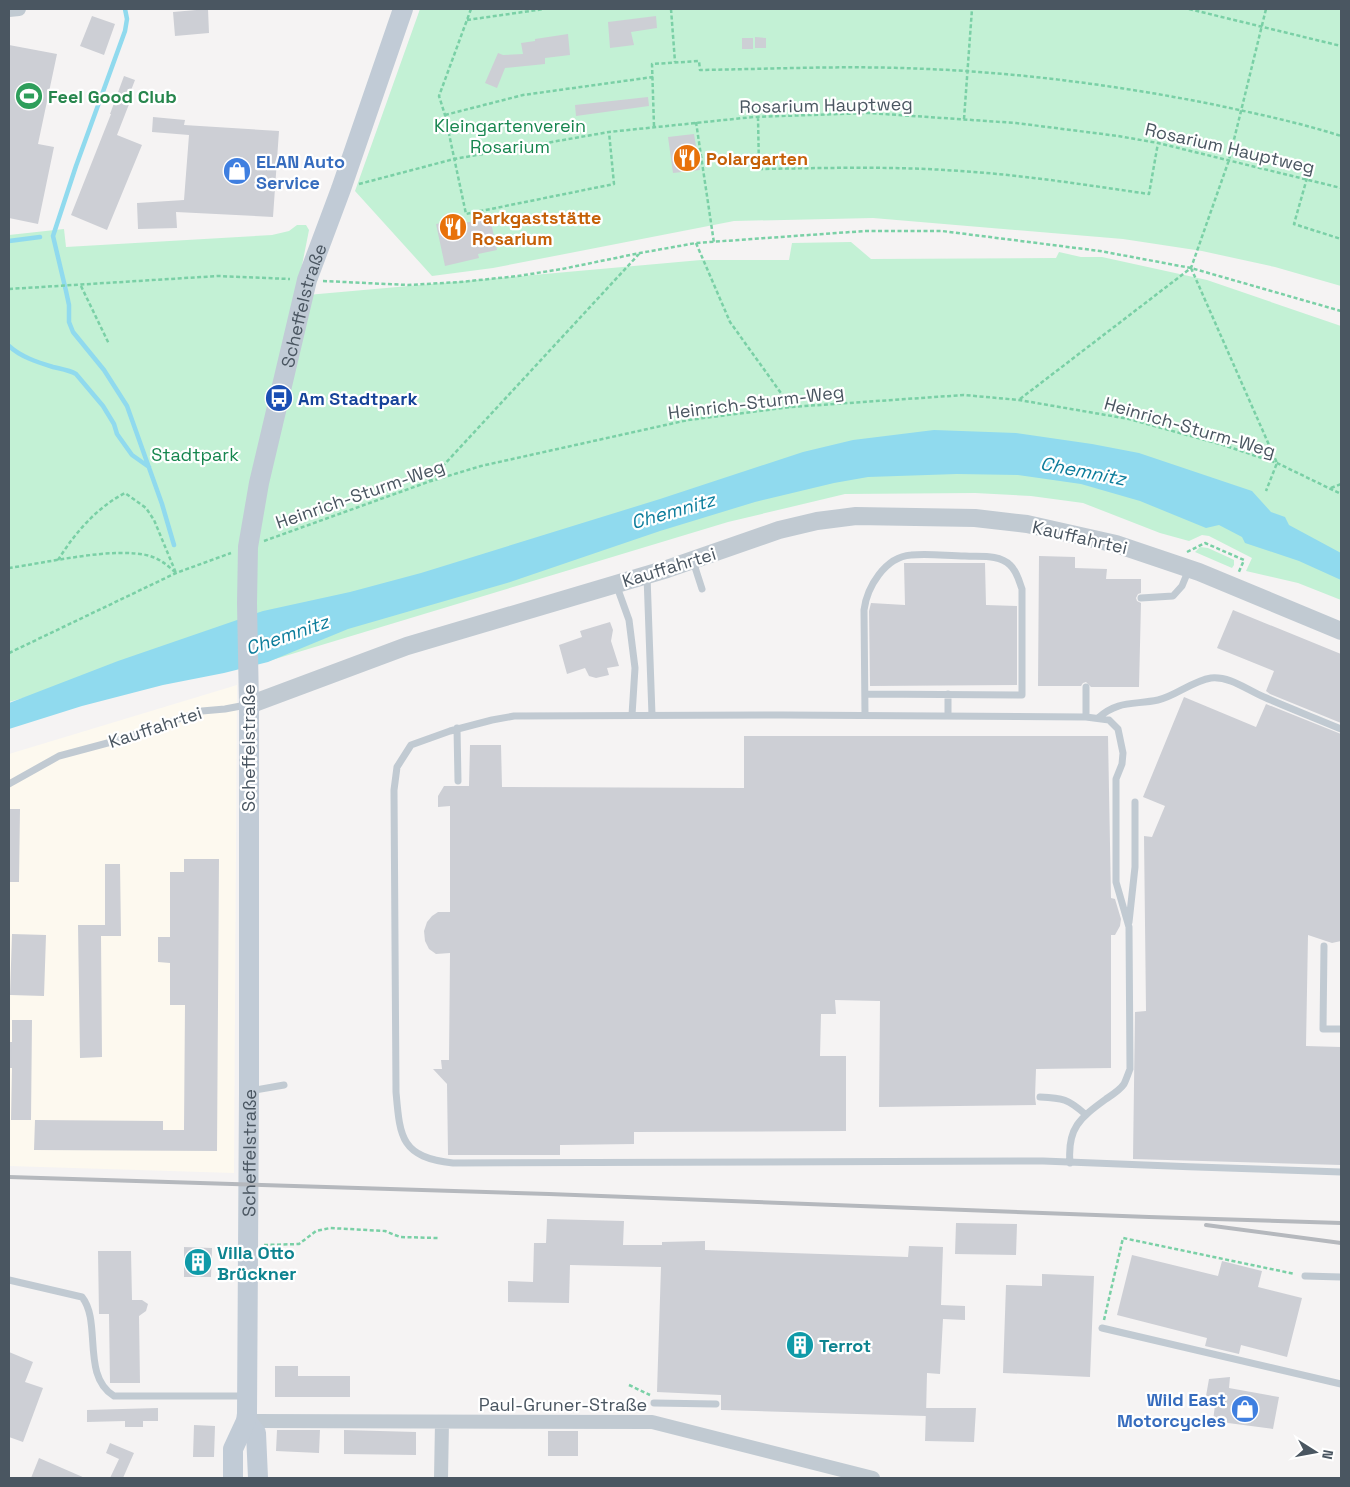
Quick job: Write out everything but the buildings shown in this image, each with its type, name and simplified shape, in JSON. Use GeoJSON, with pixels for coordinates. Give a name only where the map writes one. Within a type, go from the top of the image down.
{"type":"FeatureCollection","features":[{"type":"Feature","properties":{"kind":"main road","name":"Scheffelstraße"},"geometry":{"type":"LineString","coordinates":[[233,1478],[233,1449],[246,1421],[247,1396],[249,1092],[248,547],[259,483],[307,280],[341,189],[403,9]]}},
{"type":"Feature","properties":{"kind":"main road","name":"Scheffelstraße"},"geometry":{"type":"LineString","coordinates":[[246,1421],[256,1433],[258,1478]]}},
{"type":"Feature","properties":{"kind":"street"},"geometry":{"type":"LineString","coordinates":[[9,10],[19,9]]}},
{"type":"Feature","properties":{"kind":"street","name":"Kauffahrtei"},"geometry":{"type":"LineString","coordinates":[[249,705],[407,646],[693,561],[780,530],[817,521],[856,516],[975,518],[1027,524],[1188,560],[1341,631]]}},
{"type":"Feature","properties":{"kind":"street","name":"Paul-Gruner-Straße"},"geometry":{"type":"LineString","coordinates":[[246,1421],[652,1422],[873,1478]]}},
{"type":"Feature","properties":{"kind":"street"},"geometry":{"type":"LineString","coordinates":[[441,1478],[442,1422]]}},
{"type":"Feature","properties":{"kind":"lane"},"geometry":{"type":"LineString","coordinates":[[865,694],[1022,695],[1022,589],[1018,577],[1010,565],[997,557],[909,555],[890,563],[877,578],[866,596],[864,610],[865,716]]}},
{"type":"Feature","properties":{"kind":"lane"},"geometry":{"type":"LineString","coordinates":[[1141,598],[1173,596],[1182,586],[1188,560]]}},
{"type":"Feature","properties":{"kind":"lane"},"geometry":{"type":"LineString","coordinates":[[693,561],[702,589]]}},
{"type":"Feature","properties":{"kind":"lane"},"geometry":{"type":"LineString","coordinates":[[647,575],[652,715]]}},
{"type":"Feature","properties":{"kind":"lane"},"geometry":{"type":"LineString","coordinates":[[616,584],[630,620],[636,668],[632,715]]}},
{"type":"Feature","properties":{"kind":"lane"},"geometry":{"type":"LineString","coordinates":[[1098,718],[1107,710],[1121,704],[1159,700],[1203,680],[1214,678],[1231,681],[1261,696],[1341,729]]}},
{"type":"Feature","properties":{"kind":"lane"},"geometry":{"type":"LineString","coordinates":[[1086,686],[1086,717]]}},
{"type":"Feature","properties":{"kind":"lane"},"geometry":{"type":"LineString","coordinates":[[948,694],[948,716]]}},
{"type":"Feature","properties":{"kind":"lane","name":"Kauffahrtei"},"geometry":{"type":"LineString","coordinates":[[9,784],[59,756],[114,741],[202,711],[225,710],[249,705]]}},
{"type":"Feature","properties":{"kind":"lane"},"geometry":{"type":"LineString","coordinates":[[1129,927],[1116,882],[1116,779],[1122,764],[1122,741],[1118,729],[1109,720],[1086,717],[948,716],[514,716],[457,728],[411,745],[397,767],[394,790],[396,1092],[401,1131],[406,1143],[417,1154],[435,1161],[453,1163],[1070,1162],[1341,1172]]}},
{"type":"Feature","properties":{"kind":"lane"},"geometry":{"type":"LineString","coordinates":[[457,728],[458,781]]}},
{"type":"Feature","properties":{"kind":"lane"},"geometry":{"type":"LineString","coordinates":[[1070,1162],[1069,1149],[1072,1130],[1085,1114],[1111,1096],[1124,1084],[1130,1069],[1129,927],[1135,867],[1135,802]]}},
{"type":"Feature","properties":{"kind":"lane"},"geometry":{"type":"LineString","coordinates":[[1324,946],[1323,1028],[1341,1029]]}},
{"type":"Feature","properties":{"kind":"lane"},"geometry":{"type":"LineString","coordinates":[[249,1092],[284,1085]]}},
{"type":"Feature","properties":{"kind":"lane"},"geometry":{"type":"LineString","coordinates":[[1040,1097],[1059,1098],[1072,1103],[1085,1114]]}},
{"type":"Feature","properties":{"kind":"lane"},"geometry":{"type":"LineString","coordinates":[[1305,1276],[1341,1277]]}},
{"type":"Feature","properties":{"kind":"lane"},"geometry":{"type":"LineString","coordinates":[[9,1280],[82,1298],[88,1305],[98,1377],[102,1386],[114,1396],[247,1396]]}},
{"type":"Feature","properties":{"kind":"lane"},"geometry":{"type":"LineString","coordinates":[[1102,1328],[1341,1384]]}},
{"type":"Feature","properties":{"kind":"lane"},"geometry":{"type":"LineString","coordinates":[[654,1400],[716,1404]]}},
{"type":"Feature","properties":{"kind":"path"},"geometry":{"type":"LineString","coordinates":[[471,9],[439,96],[466,214],[614,184],[609,132]]}},
{"type":"Feature","properties":{"kind":"path"},"geometry":{"type":"LineString","coordinates":[[466,20],[544,9]]}},
{"type":"Feature","properties":{"kind":"path"},"geometry":{"type":"LineString","coordinates":[[671,9],[675,62]]}},
{"type":"Feature","properties":{"kind":"path"},"geometry":{"type":"LineString","coordinates":[[964,119],[972,9]]}},
{"type":"Feature","properties":{"kind":"path"},"geometry":{"type":"LineString","coordinates":[[1189,9],[1341,46]]}},
{"type":"Feature","properties":{"kind":"path"},"geometry":{"type":"LineString","coordinates":[[1019,400],[1191,268],[1229,160],[1266,9]]}},
{"type":"Feature","properties":{"kind":"path"},"geometry":{"type":"LineString","coordinates":[[654,126],[652,64],[699,61],[700,70],[884,68],[1014,74],[1110,86],[1242,111],[1341,136]]}},
{"type":"Feature","properties":{"kind":"path"},"geometry":{"type":"LineString","coordinates":[[444,115],[523,95],[652,77]]}},
{"type":"Feature","properties":{"kind":"path","name":"Rosarium Hauptweg"},"geometry":{"type":"LineString","coordinates":[[341,189],[454,160],[609,132],[758,116],[869,113],[964,119],[1070,129],[1158,143],[1307,178],[1341,188]]}},
{"type":"Feature","properties":{"kind":"path"},"geometry":{"type":"LineString","coordinates":[[758,116],[759,169],[852,167],[960,171],[1062,181],[1149,194],[1158,143]]}},
{"type":"Feature","properties":{"kind":"path"},"geometry":{"type":"LineString","coordinates":[[696,122],[714,243]]}},
{"type":"Feature","properties":{"kind":"path"},"geometry":{"type":"LineString","coordinates":[[1307,178],[1294,224],[1341,239]]}},
{"type":"Feature","properties":{"kind":"path"},"geometry":{"type":"LineString","coordinates":[[9,289],[82,286],[218,276],[408,285],[460,282],[562,269],[696,243],[865,232],[942,231],[1100,251],[1191,268],[1341,310]]}},
{"type":"Feature","properties":{"kind":"path"},"geometry":{"type":"LineString","coordinates":[[696,243],[730,322],[791,407]]}},
{"type":"Feature","properties":{"kind":"path"},"geometry":{"type":"LineString","coordinates":[[428,482],[640,253]]}},
{"type":"Feature","properties":{"kind":"path"},"geometry":{"type":"LineString","coordinates":[[1191,268],[1277,463],[1266,491]]}},
{"type":"Feature","properties":{"kind":"path"},"geometry":{"type":"LineString","coordinates":[[82,286],[109,344]]}},
{"type":"Feature","properties":{"kind":"path","name":"Heinrich-Sturm-Weg"},"geometry":{"type":"LineString","coordinates":[[9,653],[176,573],[428,482],[482,466],[688,420],[791,407],[964,395],[1019,400],[1129,419],[1223,445],[1277,463],[1341,494]]}},
{"type":"Feature","properties":{"kind":"path"},"geometry":{"type":"LineString","coordinates":[[1331,488],[1341,484]]}},
{"type":"Feature","properties":{"kind":"path"},"geometry":{"type":"LineString","coordinates":[[58,560],[70,541],[90,518],[112,500],[125,493],[146,508],[154,520],[176,573]]}},
{"type":"Feature","properties":{"kind":"path"},"geometry":{"type":"LineString","coordinates":[[1188,560],[1205,543],[1244,560],[1238,574]]}},
{"type":"Feature","properties":{"kind":"path"},"geometry":{"type":"LineString","coordinates":[[9,568],[108,554],[149,556],[165,563],[176,573]]}},
{"type":"Feature","properties":{"kind":"path"},"geometry":{"type":"LineString","coordinates":[[248,1245],[299,1244],[316,1231],[330,1228],[386,1231],[400,1237],[438,1238]]}},
{"type":"Feature","properties":{"kind":"path"},"geometry":{"type":"LineString","coordinates":[[1102,1328],[1123,1238],[1305,1276]]}},
{"type":"Feature","properties":{"kind":"path"},"geometry":{"type":"LineString","coordinates":[[629,1385],[654,1400]]}},
{"type":"Feature","properties":{"kind":"shaded area"},"geometry":{"type":"Polygon","coordinates":[[[237,685],[234,1173],[9,1166],[9,754],[237,685]]]}},
{"type":"Feature","properties":{"kind":"green space","name":"Kleingartenverein Rosarium"},"geometry":{"type":"Polygon","coordinates":[[[420,9],[1341,9],[1341,286],[1275,267],[1202,251],[1123,239],[873,218],[734,221],[493,268],[432,276],[355,191],[420,9]]]}},
{"type":"Feature","properties":{"kind":"green space","name":"Stadtpark"},"geometry":{"type":"Polygon","coordinates":[[[297,225],[306,225],[309,230],[296,296],[701,260],[789,260],[792,243],[851,242],[871,259],[1056,258],[1059,252],[1081,257],[1102,257],[1207,280],[1341,326],[1341,600],[1298,583],[1246,571],[1252,558],[1209,536],[1202,535],[1189,541],[1160,533],[1083,503],[1031,496],[975,493],[845,494],[728,522],[262,663],[237,637],[9,702],[9,235],[64,229],[66,247],[272,235],[289,231],[297,225]]]}},
{"type":"Feature","properties":{"kind":"green space"},"geometry":{"type":"Polygon","coordinates":[[[1200,547],[1208,548],[1234,560],[1234,565],[1232,568],[1195,552],[1200,547]]]}},
{"type":"Feature","properties":{"kind":"water","name":"Chemnitz"},"geometry":{"type":"Polygon","coordinates":[[[934,430],[1016,433],[1139,453],[1252,491],[1271,512],[1285,517],[1289,525],[1341,553],[1341,580],[1299,561],[1245,543],[1242,537],[1219,525],[1206,528],[1140,501],[1081,484],[1018,475],[957,474],[868,477],[755,502],[660,531],[507,583],[348,629],[268,662],[163,685],[82,706],[9,729],[9,703],[118,661],[263,611],[350,592],[421,573],[660,499],[803,452],[853,440],[934,430]]]}},
{"type":"Feature","properties":{"kind":"waterway"},"geometry":{"type":"LineString","coordinates":[[125,9],[127,19],[125,31],[53,236],[69,305],[69,322],[73,332],[104,370],[127,406],[162,504],[174,545]]}},
{"type":"Feature","properties":{"kind":"waterway"},"geometry":{"type":"LineString","coordinates":[[9,241],[40,237]]}},
{"type":"Feature","properties":{"kind":"waterway"},"geometry":{"type":"LineString","coordinates":[[9,346],[30,359],[76,374],[103,406],[114,424],[117,434],[132,455],[149,467]]}},
{"type":"Feature","properties":{"kind":"railway"},"geometry":{"type":"LineString","coordinates":[[9,1177],[549,1194],[1341,1223]]}},
{"type":"Feature","properties":{"kind":"railway"},"geometry":{"type":"LineString","coordinates":[[1206,1225],[1341,1243]]}},
{"type":"Feature","properties":{"kind":"place","name":"Feel Good Club"},"geometry":{"type":"Point","coordinates":[29,96]}},
{"type":"Feature","properties":{"kind":"place","name":"Polargarten"},"geometry":{"type":"Point","coordinates":[687,158]}},
{"type":"Feature","properties":{"kind":"place","name":"ELAN Auto Service"},"geometry":{"type":"Point","coordinates":[237,171]}},
{"type":"Feature","properties":{"kind":"place","name":"Parkgaststätte Rosarium"},"geometry":{"type":"Point","coordinates":[453,227]}},
{"type":"Feature","properties":{"kind":"place","name":"Am Stadtpark"},"geometry":{"type":"Point","coordinates":[279,398]}},
{"type":"Feature","properties":{"kind":"place","name":"Villa Otto Brückner"},"geometry":{"type":"Point","coordinates":[198,1262]}},
{"type":"Feature","properties":{"kind":"place","name":"Terrot"},"geometry":{"type":"Point","coordinates":[800,1345]}},
{"type":"Feature","properties":{"kind":"place","name":"Wild East Motorcycles"},"geometry":{"type":"Point","coordinates":[1245,1409]}}]}
